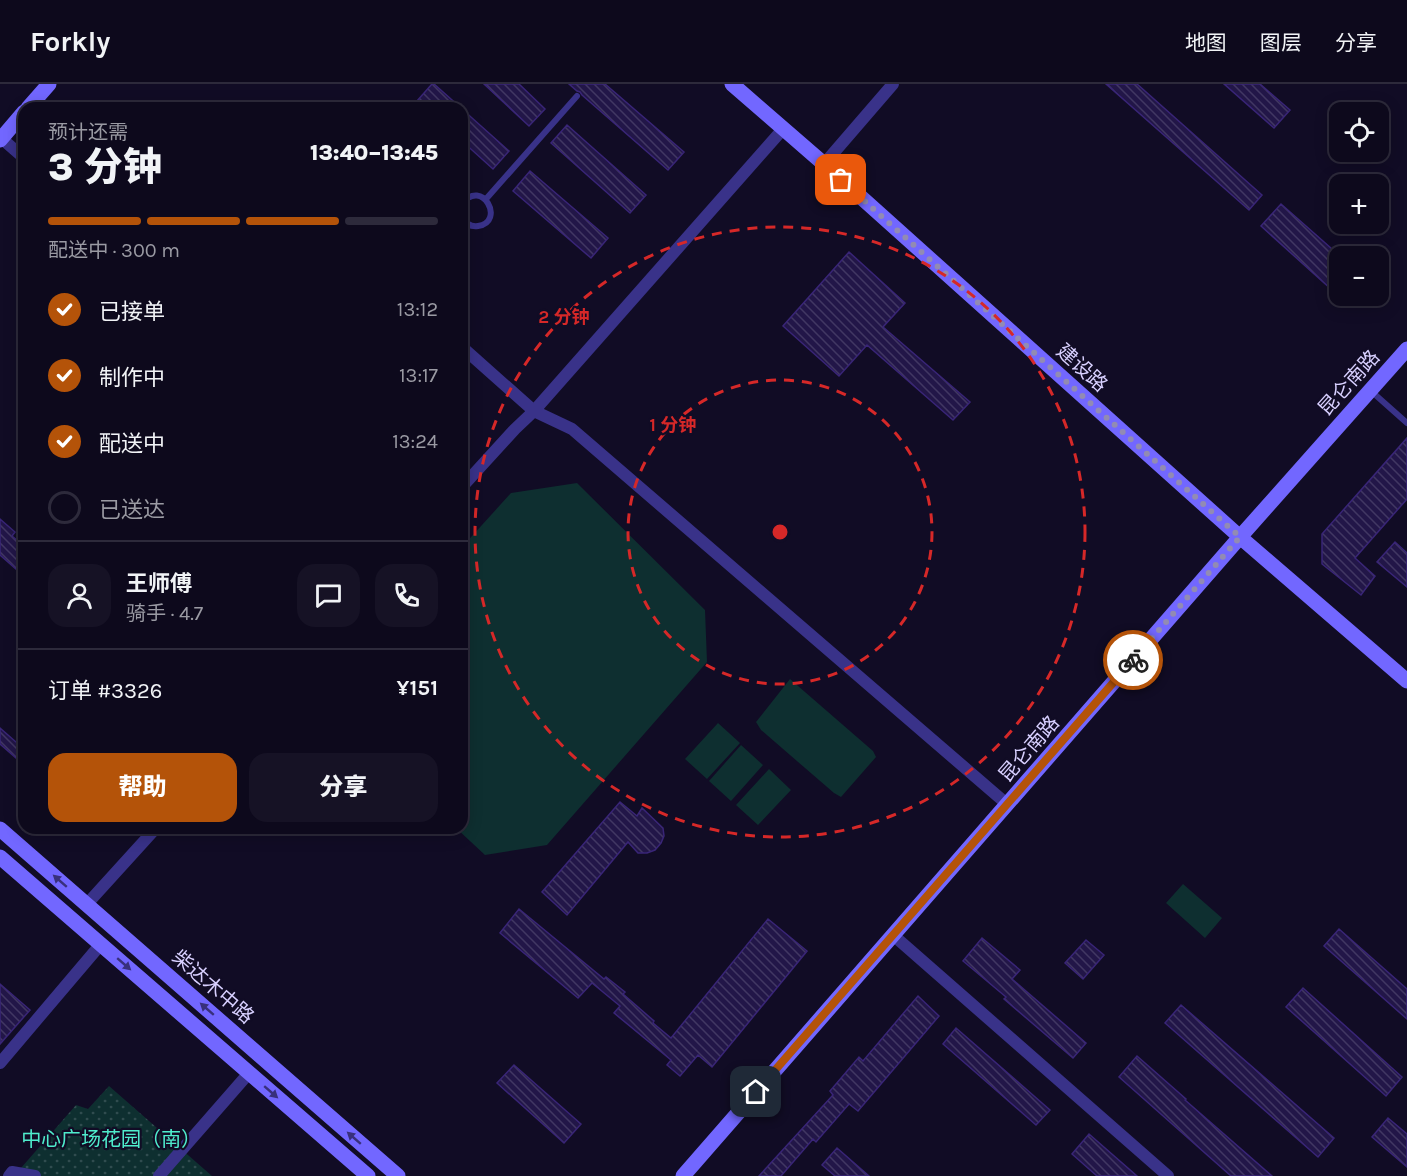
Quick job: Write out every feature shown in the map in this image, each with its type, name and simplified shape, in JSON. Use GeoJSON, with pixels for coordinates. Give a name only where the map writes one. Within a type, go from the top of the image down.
{"type":"FeatureCollection","features":[{"type":"Feature","properties":{"kind":"main road"},"geometry":{"type":"LineString","coordinates":[[33,102],[49,84]]}},
{"type":"Feature","properties":{"kind":"main road","name":"建设路"},"geometry":{"type":"LineString","coordinates":[[732,84],[1240,537],[1407,681]]}},
{"type":"Feature","properties":{"kind":"main road"},"geometry":{"type":"LineString","coordinates":[[1,138],[18,119]]}},
{"type":"Feature","properties":{"kind":"main road","name":"昆仑南路"},"geometry":{"type":"LineString","coordinates":[[683,1176],[1240,537],[1407,349]]}},
{"type":"Feature","properties":{"kind":"main road","name":"柴达木中路"},"geometry":{"type":"LineString","coordinates":[[0,829],[398,1176]]}},
{"type":"Feature","properties":{"kind":"main road","name":"柴达木中路"},"geometry":{"type":"LineString","coordinates":[[0,857],[368,1176]]}},
{"type":"Feature","properties":{"kind":"street"},"geometry":{"type":"LineString","coordinates":[[824,164],[892,84]]}},
{"type":"Feature","properties":{"kind":"street"},"geometry":{"type":"LineString","coordinates":[[468,480],[534,411],[783,129]]}},
{"type":"Feature","properties":{"kind":"street"},"geometry":{"type":"LineString","coordinates":[[1,138],[18,153]]}},
{"type":"Feature","properties":{"kind":"street"},"geometry":{"type":"LineString","coordinates":[[468,352],[534,411],[572,429],[1008,804]]}},
{"type":"Feature","properties":{"kind":"street"},"geometry":{"type":"LineString","coordinates":[[87,904],[151,834]]}},
{"type":"Feature","properties":{"kind":"street"},"geometry":{"type":"LineString","coordinates":[[893,935],[1168,1176]]}},
{"type":"Feature","properties":{"kind":"street"},"geometry":{"type":"LineString","coordinates":[[0,1063],[101,944]]}},
{"type":"Feature","properties":{"kind":"street"},"geometry":{"type":"LineString","coordinates":[[159,1176],[249,1073]]}},
{"type":"Feature","properties":{"kind":"street"},"geometry":{"type":"LineString","coordinates":[[9,1176],[12,1172],[35,1176]]}},
{"type":"Feature","properties":{"kind":"lane"},"geometry":{"type":"LineString","coordinates":[[486,200],[577,96]]}},
{"type":"Feature","properties":{"kind":"lane"},"geometry":{"type":"LineString","coordinates":[[468,198],[475,195],[481,196],[489,204],[491,210],[487,222],[482,225],[468,223]]}},
{"type":"Feature","properties":{"kind":"lane"},"geometry":{"type":"LineString","coordinates":[[1370,391],[1407,423]]}},
{"type":"Feature","properties":{"kind":"green space"},"geometry":{"type":"Polygon","coordinates":[[[577,483],[705,610],[707,662],[547,845],[485,855],[462,834],[468,834],[468,540],[511,493],[577,483]]]}},
{"type":"Feature","properties":{"kind":"green space"},"geometry":{"type":"Polygon","coordinates":[[[790,679],[873,751],[876,757],[841,797],[761,730],[756,722],[790,679]]]}},
{"type":"Feature","properties":{"kind":"green space"},"geometry":{"type":"Polygon","coordinates":[[[718,723],[740,743],[707,779],[685,759],[718,723]]]}},
{"type":"Feature","properties":{"kind":"green space"},"geometry":{"type":"Polygon","coordinates":[[[741,745],[763,765],[731,801],[709,781],[741,745]]]}},
{"type":"Feature","properties":{"kind":"green space"},"geometry":{"type":"Polygon","coordinates":[[[769,769],[791,790],[758,825],[736,805],[769,769]]]}},
{"type":"Feature","properties":{"kind":"green space"},"geometry":{"type":"Polygon","coordinates":[[[1183,884],[1222,918],[1205,938],[1166,903],[1183,884]]]}},
{"type":"Feature","properties":{"kind":"green space","name":"中心广场花园（南）"},"geometry":{"type":"Polygon","coordinates":[[[109,1086],[212,1176],[14,1176],[76,1105],[88,1109],[109,1086]]]}},
{"type":"Feature","properties":{"kind":"building"},"geometry":{"type":"Polygon","coordinates":[[[434,84],[454,102],[418,102],[434,84]]]}},
{"type":"Feature","properties":{"kind":"building"},"geometry":{"type":"Polygon","coordinates":[[[484,84],[519,84],[545,109],[529,126],[484,84]]]}},
{"type":"Feature","properties":{"kind":"building"},"geometry":{"type":"Polygon","coordinates":[[[569,84],[605,84],[684,152],[668,170],[569,84]]]}},
{"type":"Feature","properties":{"kind":"building"},"geometry":{"type":"Polygon","coordinates":[[[1106,84],[1137,84],[1262,195],[1249,210],[1106,84]]]}},
{"type":"Feature","properties":{"kind":"building"},"geometry":{"type":"Polygon","coordinates":[[[1224,84],[1260,84],[1290,110],[1274,128],[1224,84]]]}},
{"type":"Feature","properties":{"kind":"building"},"geometry":{"type":"Polygon","coordinates":[[[468,114],[509,151],[493,169],[468,146],[468,114]]]}},
{"type":"Feature","properties":{"kind":"building"},"geometry":{"type":"Polygon","coordinates":[[[567,125],[646,195],[630,213],[551,143],[567,125]]]}},
{"type":"Feature","properties":{"kind":"building"},"geometry":{"type":"Polygon","coordinates":[[[530,171],[608,238],[591,258],[513,191],[530,171]]]}},
{"type":"Feature","properties":{"kind":"building"},"geometry":{"type":"Polygon","coordinates":[[[1281,204],[1329,246],[1329,287],[1261,226],[1281,204]]]}},
{"type":"Feature","properties":{"kind":"building"},"geometry":{"type":"Polygon","coordinates":[[[849,252],[905,303],[883,327],[970,402],[953,420],[867,345],[839,376],[783,326],[849,252]]]}},
{"type":"Feature","properties":{"kind":"building"},"geometry":{"type":"Polygon","coordinates":[[[1407,438],[1407,499],[1355,558],[1375,576],[1361,595],[1322,564],[1322,534],[1407,438]]]}},
{"type":"Feature","properties":{"kind":"building"},"geometry":{"type":"Polygon","coordinates":[[[0,519],[15,532],[12,536],[18,541],[18,571],[0,555],[0,519]]]}},
{"type":"Feature","properties":{"kind":"building"},"geometry":{"type":"Polygon","coordinates":[[[1395,542],[1407,553],[1407,587],[1377,562],[1395,542]]]}},
{"type":"Feature","properties":{"kind":"building"},"geometry":{"type":"Polygon","coordinates":[[[0,728],[18,744],[18,760],[0,744],[0,728]]]}},
{"type":"Feature","properties":{"kind":"building"},"geometry":{"type":"Polygon","coordinates":[[[620,802],[637,816],[642,808],[663,828],[664,836],[661,843],[655,850],[638,853],[628,842],[567,915],[542,892],[620,802]]]}},
{"type":"Feature","properties":{"kind":"building"},"geometry":{"type":"Polygon","coordinates":[[[519,909],[604,979],[606,977],[625,992],[623,994],[671,1038],[768,919],[807,951],[712,1067],[698,1055],[680,1076],[667,1065],[671,1060],[614,1013],[620,1006],[592,983],[578,998],[500,933],[519,909]]]}},
{"type":"Feature","properties":{"kind":"building"},"geometry":{"type":"Polygon","coordinates":[[[1339,929],[1407,989],[1407,1019],[1324,946],[1339,929]]]}},
{"type":"Feature","properties":{"kind":"building"},"geometry":{"type":"Polygon","coordinates":[[[982,938],[1020,970],[1012,979],[1086,1043],[1073,1058],[963,961],[982,938]]]}},
{"type":"Feature","properties":{"kind":"building"},"geometry":{"type":"Polygon","coordinates":[[[1086,940],[1104,955],[1083,979],[1065,963],[1086,940]]]}},
{"type":"Feature","properties":{"kind":"building"},"geometry":{"type":"Polygon","coordinates":[[[0,984],[30,1010],[0,1044],[0,984]]]}},
{"type":"Feature","properties":{"kind":"building"},"geometry":{"type":"Polygon","coordinates":[[[1303,988],[1402,1077],[1386,1096],[1286,1007],[1303,988]]]}},
{"type":"Feature","properties":{"kind":"building"},"geometry":{"type":"Polygon","coordinates":[[[918,996],[939,1016],[858,1111],[849,1104],[816,1142],[813,1139],[781,1176],[759,1176],[833,1095],[830,1091],[859,1057],[863,1061],[918,996]]]}},
{"type":"Feature","properties":{"kind":"building"},"geometry":{"type":"Polygon","coordinates":[[[1181,1005],[1334,1138],[1318,1157],[1165,1023],[1181,1005]]]}},
{"type":"Feature","properties":{"kind":"building"},"geometry":{"type":"Polygon","coordinates":[[[956,1028],[1050,1110],[1036,1125],[943,1044],[956,1028]]]}},
{"type":"Feature","properties":{"kind":"building"},"geometry":{"type":"Polygon","coordinates":[[[1137,1056],[1272,1176],[1231,1176],[1119,1077],[1137,1056]]]}},
{"type":"Feature","properties":{"kind":"building"},"geometry":{"type":"Polygon","coordinates":[[[514,1065],[581,1124],[564,1143],[497,1083],[514,1065]]]}},
{"type":"Feature","properties":{"kind":"building"},"geometry":{"type":"Polygon","coordinates":[[[1388,1118],[1407,1134],[1407,1167],[1372,1137],[1388,1118]]]}},
{"type":"Feature","properties":{"kind":"building"},"geometry":{"type":"Polygon","coordinates":[[[1089,1134],[1137,1176],[1097,1176],[1072,1154],[1089,1134]]]}},
{"type":"Feature","properties":{"kind":"building"},"geometry":{"type":"Polygon","coordinates":[[[837,1148],[869,1176],[835,1176],[822,1165],[837,1148]]]}},
{"type":"Feature","properties":{"kind":"way so far"},"geometry":{"type":"LineString","coordinates":[[841,180],[1240,537],[1133,660]]}},
{"type":"Feature","properties":{"kind":"route"},"geometry":{"type":"LineString","coordinates":[[756,1092],[1133,660]]}}]}
